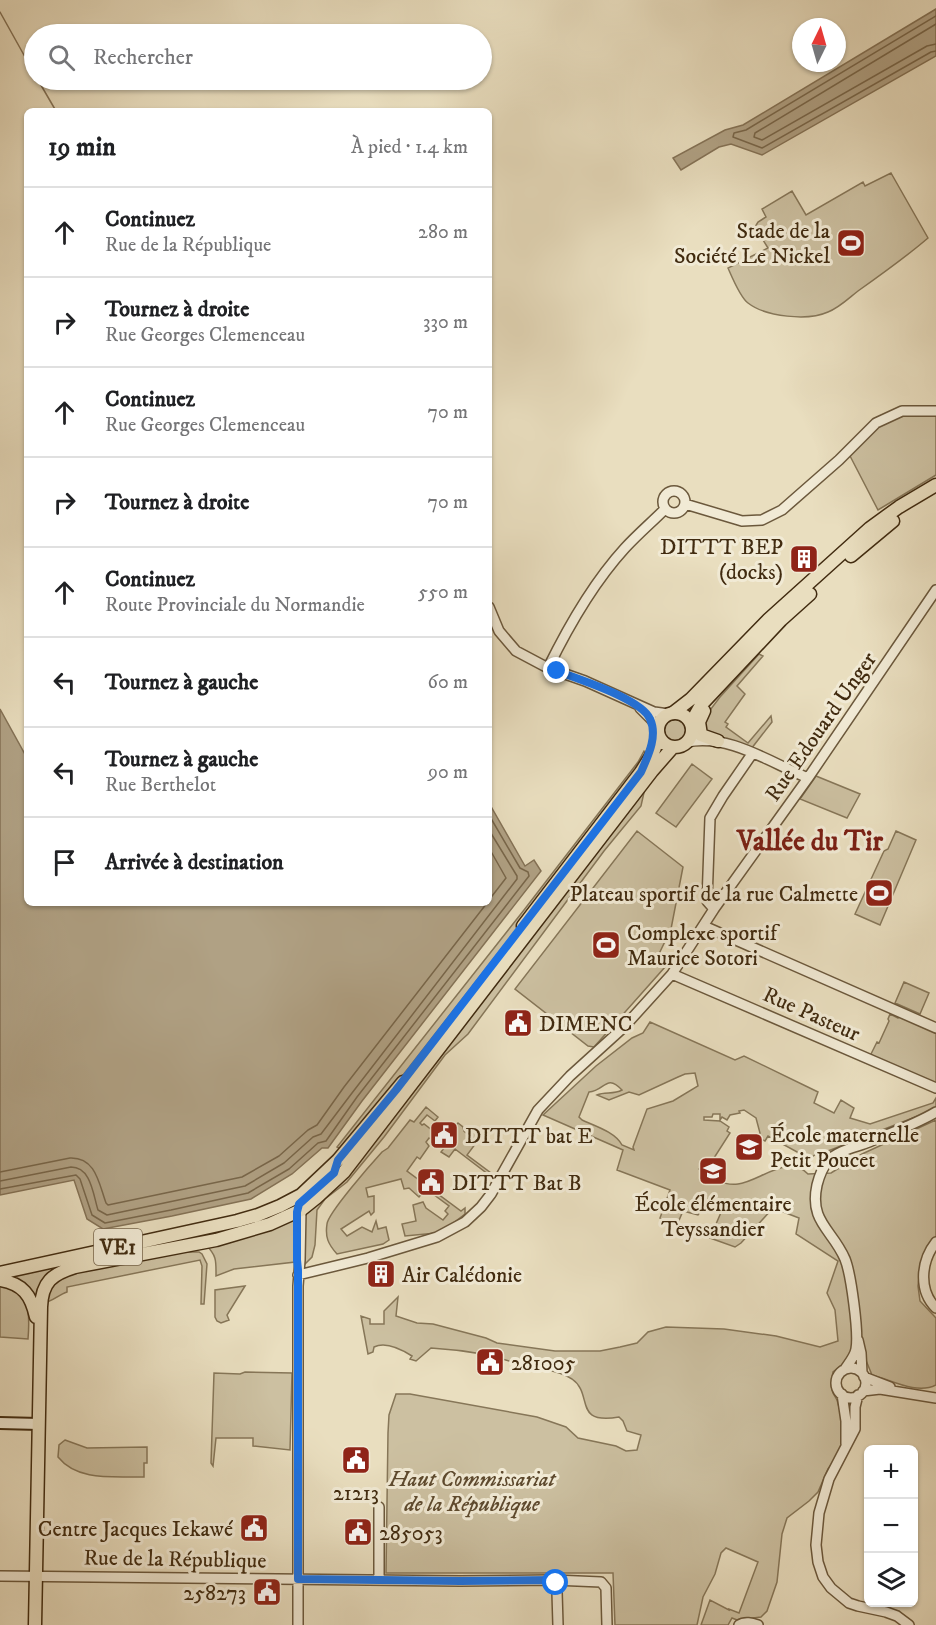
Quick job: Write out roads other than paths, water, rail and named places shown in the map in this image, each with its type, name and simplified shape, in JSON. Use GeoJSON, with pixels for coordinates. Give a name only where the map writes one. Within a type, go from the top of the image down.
{"type":"FeatureCollection","features":[{"type":"Feature","properties":{"kind":"main road"},"geometry":{"type":"LineString","coordinates":[[936,485],[870,528],[769,619],[691,699],[661,720],[658,733],[665,744],[681,747],[687,742],[691,738],[691,724],[701,705],[781,620],[889,523],[936,494]]}},
{"type":"Feature","properties":{"kind":"main road"},"geometry":{"type":"LineString","coordinates":[[718,741],[701,735],[699,722],[702,714],[801,602]]}},
{"type":"Feature","properties":{"kind":"main road"},"geometry":{"type":"LineString","coordinates":[[671,714],[684,715],[691,724]]}},
{"type":"Feature","properties":{"kind":"main road"},"geometry":{"type":"LineString","coordinates":[[641,772],[651,751],[653,736],[650,717]]}},
{"type":"Feature","properties":{"kind":"main road","name":"VE1"},"geometry":{"type":"LineString","coordinates":[[0,1273],[258,1215],[301,1195],[338,1160],[403,1081],[641,772],[653,753],[658,733]]}},
{"type":"Feature","properties":{"kind":"main road","name":"VE1"},"geometry":{"type":"LineString","coordinates":[[40,1336],[41,1301],[44,1288],[60,1272],[216,1240],[270,1224],[299,1211],[344,1172],[652,771],[673,747]]}},
{"type":"Feature","properties":{"kind":"main road"},"geometry":{"type":"LineString","coordinates":[[299,1211],[299,1204],[334,1173],[338,1160]]}},
{"type":"Feature","properties":{"kind":"main road"},"geometry":{"type":"LineString","coordinates":[[0,1268],[60,1254],[113,1248]]}},
{"type":"Feature","properties":{"kind":"main road"},"geometry":{"type":"LineString","coordinates":[[0,1280],[17,1285],[28,1295],[36,1314],[40,1336],[35,1625]]}},
{"type":"Feature","properties":{"kind":"main road"},"geometry":{"type":"LineString","coordinates":[[0,1424],[39,1424]]}},
{"type":"Feature","properties":{"kind":"street"},"geometry":{"type":"LineString","coordinates":[[685,504],[742,521],[762,520],[782,510],[839,460],[876,423],[902,411],[936,411]]}},
{"type":"Feature","properties":{"kind":"street"},"geometry":{"type":"LineString","coordinates":[[674,491],[681,494],[685,504],[682,510],[671,513],[663,506],[663,499],[674,491]]}},
{"type":"Feature","properties":{"kind":"street"},"geometry":{"type":"LineString","coordinates":[[548,668],[572,622],[604,573],[625,548],[665,509]]}},
{"type":"Feature","properties":{"kind":"street","name":"Rue Edouard Unger"},"geometry":{"type":"LineString","coordinates":[[298,1272],[368,1258],[437,1237],[465,1222],[482,1207],[538,1110],[570,1076],[624,1027],[672,974],[714,909],[859,705],[936,590]]}},
{"type":"Feature","properties":{"kind":"street"},"geometry":{"type":"LineString","coordinates":[[492,614],[499,631],[516,651],[548,668],[585,681],[634,703],[654,711],[671,714]]}},
{"type":"Feature","properties":{"kind":"street"},"geometry":{"type":"LineString","coordinates":[[634,703],[650,717],[658,733]]}},
{"type":"Feature","properties":{"kind":"street"},"geometry":{"type":"LineString","coordinates":[[691,724],[700,740]]}},
{"type":"Feature","properties":{"kind":"street"},"geometry":{"type":"LineString","coordinates":[[687,742],[718,741],[808,778]]}},
{"type":"Feature","properties":{"kind":"street"},"geometry":{"type":"LineString","coordinates":[[714,909],[706,901],[710,818],[752,754]]}},
{"type":"Feature","properties":{"kind":"street"},"geometry":{"type":"LineString","coordinates":[[704,926],[936,1028]]}},
{"type":"Feature","properties":{"kind":"street","name":"Rue Pasteur"},"geometry":{"type":"LineString","coordinates":[[672,974],[936,1088]]}},
{"type":"Feature","properties":{"kind":"street"},"geometry":{"type":"LineString","coordinates":[[909,1625],[886,1611],[849,1603],[831,1588],[823,1577],[818,1562],[816,1545],[819,1513],[829,1479],[855,1429],[855,1407],[865,1386],[850,1274],[838,1244],[823,1227],[816,1212],[815,1199],[821,1172],[829,1160],[936,1112]]}},
{"type":"Feature","properties":{"kind":"street"},"geometry":{"type":"LineString","coordinates":[[298,1625],[299,1211]]}},
{"type":"Feature","properties":{"kind":"street"},"geometry":{"type":"LineString","coordinates":[[936,1242],[928,1254],[924,1278],[925,1291],[936,1308]]}},
{"type":"Feature","properties":{"kind":"street"},"geometry":{"type":"LineString","coordinates":[[846,1449],[842,1394],[836,1383],[839,1374],[845,1369],[856,1349],[856,1329]]}},
{"type":"Feature","properties":{"kind":"street"},"geometry":{"type":"LineString","coordinates":[[845,1369],[854,1368],[863,1375],[915,1395]]}},
{"type":"Feature","properties":{"kind":"street"},"geometry":{"type":"LineString","coordinates":[[842,1394],[850,1397],[880,1389],[936,1398]]}},
{"type":"Feature","properties":{"kind":"street"},"geometry":{"type":"LineString","coordinates":[[378,1507],[378,1580]]}},
{"type":"Feature","properties":{"kind":"street","name":"Rue de la République"},"geometry":{"type":"LineString","coordinates":[[0,1576],[602,1582],[606,1588],[607,1625]]}},
{"type":"Feature","properties":{"kind":"street"},"geometry":{"type":"LineString","coordinates":[[554,1580],[557,1592],[558,1625]]}},
{"type":"Feature","properties":{"kind":"street"},"geometry":{"type":"LineString","coordinates":[[557,1592],[561,1585],[586,1582]]}},
{"type":"Feature","properties":{"kind":"street"},"geometry":{"type":"LineString","coordinates":[[739,1625],[741,1623],[758,1625]]}},
{"type":"Feature","properties":{"kind":"water"},"geometry":{"type":"Polygon","coordinates":[[[936,9],[936,56],[762,155],[731,144],[719,147],[681,170],[673,158],[725,130],[743,125],[831,72],[846,72],[846,63],[936,9]]]}},
{"type":"Feature","properties":{"kind":"water"},"geometry":{"type":"Polygon","coordinates":[[[0,709],[24,753],[24,906],[492,906],[492,808],[525,866],[534,860],[541,871],[328,1148],[322,1148],[292,1174],[251,1199],[103,1229],[87,1219],[74,1180],[0,1195],[0,709]]]}},
{"type":"Feature","properties":{"kind":"waterway"},"geometry":{"type":"LineString","coordinates":[[0,12],[24,55]]}},
{"type":"Feature","properties":{"kind":"waterway"},"geometry":{"type":"LineString","coordinates":[[44,90],[54,108]]}},
{"type":"Feature","properties":{"kind":"place","name":"Stade de la Société Le Nickel"},"geometry":{"type":"Point","coordinates":[851,243]}},
{"type":"Feature","properties":{"kind":"place","name":"DITTT BEP (docks)"},"geometry":{"type":"Point","coordinates":[804,559]}},
{"type":"Feature","properties":{"kind":"place","name":"Plateau sportif de la rue Calmette"},"geometry":{"type":"Point","coordinates":[879,893]}},
{"type":"Feature","properties":{"kind":"place","name":"Complexe sportif Maurice Sotori"},"geometry":{"type":"Point","coordinates":[606,945]}},
{"type":"Feature","properties":{"kind":"place","name":"DIMENC"},"geometry":{"type":"Point","coordinates":[518,1023]}},
{"type":"Feature","properties":{"kind":"place","name":"DITTT bat E"},"geometry":{"type":"Point","coordinates":[444,1135]}},
{"type":"Feature","properties":{"kind":"place","name":"École maternelle Petit Poucet"},"geometry":{"type":"Point","coordinates":[749,1147]}},
{"type":"Feature","properties":{"kind":"place","name":"École élémentaire Teyssandier"},"geometry":{"type":"Point","coordinates":[713,1171]}},
{"type":"Feature","properties":{"kind":"place","name":"DITTT Bat B"},"geometry":{"type":"Point","coordinates":[431,1182]}},
{"type":"Feature","properties":{"kind":"place","name":"Air Calédonie"},"geometry":{"type":"Point","coordinates":[381,1274]}},
{"type":"Feature","properties":{"kind":"place","name":"281005"},"geometry":{"type":"Point","coordinates":[490,1362]}},
{"type":"Feature","properties":{"kind":"place","name":"21213"},"geometry":{"type":"Point","coordinates":[356,1460]}},
{"type":"Feature","properties":{"kind":"place","name":"Centre Jacques Iekawé"},"geometry":{"type":"Point","coordinates":[254,1528]}},
{"type":"Feature","properties":{"kind":"place","name":"285053"},"geometry":{"type":"Point","coordinates":[358,1532]}},
{"type":"Feature","properties":{"kind":"place","name":"258273"},"geometry":{"type":"Point","coordinates":[267,1592]}},
{"type":"Feature","properties":{"kind":"district","name":"Vallée du Tir"},"geometry":{"type":"Point","coordinates":[810,840]}},
{"type":"Feature","properties":{"kind":"park label","name":"Haut Commissariat de la République"},"geometry":{"type":"Point","coordinates":[472,1490]}}]}
